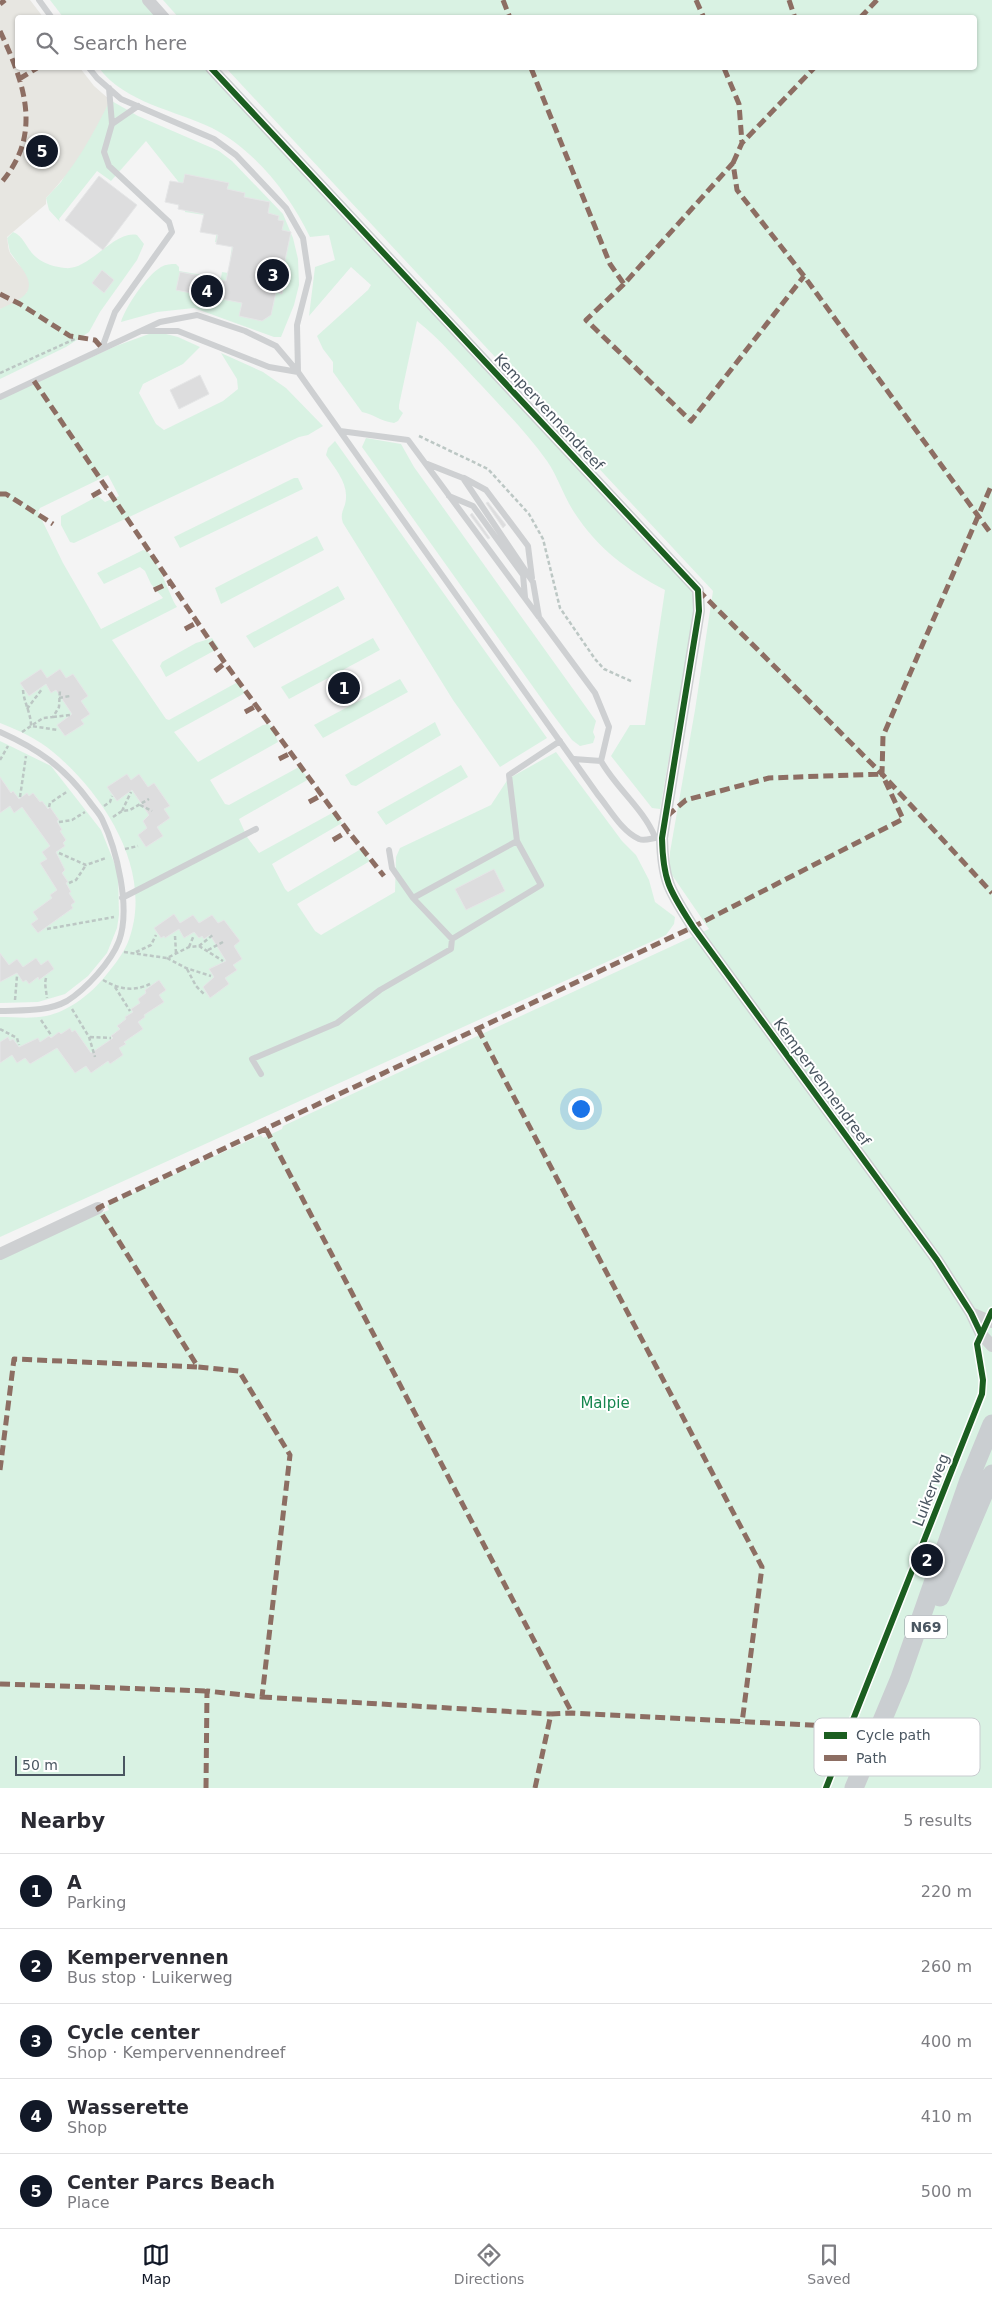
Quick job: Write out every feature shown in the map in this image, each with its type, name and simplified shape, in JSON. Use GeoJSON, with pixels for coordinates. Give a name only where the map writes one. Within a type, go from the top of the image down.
{"type":"FeatureCollection","features":[{"type":"Feature","properties":{"kind":"main road","name":"N69"},"geometry":{"type":"LineString","coordinates":[[883,1718],[900,1678],[969,1480],[992,1424]]}},
{"type":"Feature","properties":{"kind":"main road","name":"N69"},"geometry":{"type":"LineString","coordinates":[[900,1678],[932,1616],[992,1474]]}},
{"type":"Feature","properties":{"kind":"main road","name":"N69"},"geometry":{"type":"LineString","coordinates":[[854,1788],[859,1776]]}},
{"type":"Feature","properties":{"kind":"street"},"geometry":{"type":"LineString","coordinates":[[148,0],[161,15]]}},
{"type":"Feature","properties":{"kind":"street","name":"Kempervennendreef"},"geometry":{"type":"LineString","coordinates":[[213,70],[698,590],[699,611],[659,837],[668,888],[693,927],[937,1260],[971,1313],[981,1334],[992,1346]]}},
{"type":"Feature","properties":{"kind":"street"},"geometry":{"type":"LineString","coordinates":[[0,1254],[98,1208]]}},
{"type":"Feature","properties":{"kind":"street"},"geometry":{"type":"LineString","coordinates":[[971,1313],[992,1322]]}},
{"type":"Feature","properties":{"kind":"lane"},"geometry":{"type":"LineString","coordinates":[[39,0],[50,15]]}},
{"type":"Feature","properties":{"kind":"lane"},"geometry":{"type":"LineString","coordinates":[[91,70],[121,99],[214,139],[236,155],[286,208],[303,238],[309,278],[297,325],[298,372]]}},
{"type":"Feature","properties":{"kind":"lane"},"geometry":{"type":"LineString","coordinates":[[102,348],[115,312],[172,232],[169,222],[109,166],[104,152],[112,124],[109,88]]}},
{"type":"Feature","properties":{"kind":"lane"},"geometry":{"type":"LineString","coordinates":[[112,124],[138,106]]}},
{"type":"Feature","properties":{"kind":"lane"},"geometry":{"type":"LineString","coordinates":[[0,397],[160,322],[198,315],[245,331],[276,346],[298,372],[598,795],[628,832],[638,839],[647,840],[659,837],[608,774],[601,761],[609,727],[595,693],[408,440],[340,431]]}},
{"type":"Feature","properties":{"kind":"lane"},"geometry":{"type":"LineString","coordinates":[[142,331],[178,331],[269,367],[298,372]]}},
{"type":"Feature","properties":{"kind":"lane"},"geometry":{"type":"LineString","coordinates":[[424,462],[486,490],[528,546],[540,619]]}},
{"type":"Feature","properties":{"kind":"lane"},"geometry":{"type":"LineString","coordinates":[[463,478],[533,582]]}},
{"type":"Feature","properties":{"kind":"lane"},"geometry":{"type":"LineString","coordinates":[[449,496],[473,506],[523,575],[525,598]]}},
{"type":"Feature","properties":{"kind":"lane"},"geometry":{"type":"LineString","coordinates":[[0,732],[30,746],[56,764],[78,786],[93,807],[103,822],[120,866],[124,916],[119,942],[95,977],[66,1001],[33,1010],[0,1011]]}},
{"type":"Feature","properties":{"kind":"lane"},"geometry":{"type":"LineString","coordinates":[[261,1074],[252,1060],[337,1023],[380,990],[450,949],[452,939],[541,885],[517,841],[509,774],[560,741]]}},
{"type":"Feature","properties":{"kind":"lane"},"geometry":{"type":"LineString","coordinates":[[574,759],[601,761]]}},
{"type":"Feature","properties":{"kind":"lane"},"geometry":{"type":"LineString","coordinates":[[122,898],[256,829]]}},
{"type":"Feature","properties":{"kind":"lane"},"geometry":{"type":"LineString","coordinates":[[413,898],[517,841]]}},
{"type":"Feature","properties":{"kind":"lane"},"geometry":{"type":"LineString","coordinates":[[389,850],[392,868],[413,898],[452,939]]}},
{"type":"Feature","properties":{"kind":"path"},"geometry":{"type":"LineString","coordinates":[[0,373],[78,338]]}},
{"type":"Feature","properties":{"kind":"path"},"geometry":{"type":"LineString","coordinates":[[27,709],[42,689]]}},
{"type":"Feature","properties":{"kind":"path"},"geometry":{"type":"LineString","coordinates":[[23,690],[24,704],[31,718],[31,726]]}},
{"type":"Feature","properties":{"kind":"path"},"geometry":{"type":"LineString","coordinates":[[53,716],[59,707],[60,690]]}},
{"type":"Feature","properties":{"kind":"path"},"geometry":{"type":"LineString","coordinates":[[59,698],[70,696]]}},
{"type":"Feature","properties":{"kind":"path"},"geometry":{"type":"LineString","coordinates":[[0,760],[20,734],[43,718],[70,715]]}},
{"type":"Feature","properties":{"kind":"path"},"geometry":{"type":"LineString","coordinates":[[31,726],[58,730]]}},
{"type":"Feature","properties":{"kind":"path"},"geometry":{"type":"LineString","coordinates":[[20,797],[24,762],[30,746]]}},
{"type":"Feature","properties":{"kind":"path"},"geometry":{"type":"LineString","coordinates":[[48,807],[58,796],[78,786]]}},
{"type":"Feature","properties":{"kind":"path"},"geometry":{"type":"LineString","coordinates":[[122,811],[131,792]]}},
{"type":"Feature","properties":{"kind":"path"},"geometry":{"type":"LineString","coordinates":[[103,822],[149,799]]}},
{"type":"Feature","properties":{"kind":"path"},"geometry":{"type":"LineString","coordinates":[[140,805],[152,811]]}},
{"type":"Feature","properties":{"kind":"path"},"geometry":{"type":"LineString","coordinates":[[59,822],[72,820],[93,807]]}},
{"type":"Feature","properties":{"kind":"path"},"geometry":{"type":"LineString","coordinates":[[69,883],[76,880],[86,864],[138,846]]}},
{"type":"Feature","properties":{"kind":"path"},"geometry":{"type":"LineString","coordinates":[[59,853],[86,864]]}},
{"type":"Feature","properties":{"kind":"path"},"geometry":{"type":"LineString","coordinates":[[47,929],[86,923],[104,917],[124,916]]}},
{"type":"Feature","properties":{"kind":"path"},"geometry":{"type":"LineString","coordinates":[[199,946],[214,934]]}},
{"type":"Feature","properties":{"kind":"path"},"geometry":{"type":"LineString","coordinates":[[136,952],[151,945],[156,935]]}},
{"type":"Feature","properties":{"kind":"path"},"geometry":{"type":"LineString","coordinates":[[189,947],[194,935]]}},
{"type":"Feature","properties":{"kind":"path"},"geometry":{"type":"LineString","coordinates":[[176,936],[176,953]]}},
{"type":"Feature","properties":{"kind":"path"},"geometry":{"type":"LineString","coordinates":[[208,950],[223,942]]}},
{"type":"Feature","properties":{"kind":"path"},"geometry":{"type":"LineString","coordinates":[[167,958],[189,947],[199,946],[223,961]]}},
{"type":"Feature","properties":{"kind":"path"},"geometry":{"type":"LineString","coordinates":[[112,952],[136,952],[147,956],[167,958],[186,968],[211,976]]}},
{"type":"Feature","properties":{"kind":"path"},"geometry":{"type":"LineString","coordinates":[[186,968],[196,986],[205,994]]}},
{"type":"Feature","properties":{"kind":"path"},"geometry":{"type":"LineString","coordinates":[[15,1010],[17,976]]}},
{"type":"Feature","properties":{"kind":"path"},"geometry":{"type":"LineString","coordinates":[[95,977],[115,987],[137,989],[150,984]]}},
{"type":"Feature","properties":{"kind":"path"},"geometry":{"type":"LineString","coordinates":[[46,978],[44,983],[48,1006]]}},
{"type":"Feature","properties":{"kind":"path"},"geometry":{"type":"LineString","coordinates":[[115,987],[130,1010]]}},
{"type":"Feature","properties":{"kind":"path"},"geometry":{"type":"LineString","coordinates":[[66,1001],[89,1037],[95,1056]]}},
{"type":"Feature","properties":{"kind":"path"},"geometry":{"type":"LineString","coordinates":[[33,1010],[51,1035]]}},
{"type":"Feature","properties":{"kind":"path"},"geometry":{"type":"LineString","coordinates":[[0,1029],[17,1038],[19,1045]]}},
{"type":"Feature","properties":{"kind":"path"},"geometry":{"type":"LineString","coordinates":[[89,1037],[111,1038]]}},
{"type":"Feature","properties":{"kind":"green space"},"geometry":{"type":"Polygon","coordinates":[[[50,0],[143,0],[157,15],[61,15],[50,0]]]}},
{"type":"Feature","properties":{"kind":"green space","name":"Malpie"},"geometry":{"type":"Polygon","coordinates":[[[163,0],[992,0],[992,1788],[0,1788],[0,1251],[109,1210],[107,1205],[261,1135],[263,1138],[282,1129],[283,1126],[709,929],[670,872],[670,852],[695,710],[713,591],[228,70],[977,70],[977,15],[176,15],[163,0]]]}},
{"type":"Feature","properties":{"kind":"green space"},"geometry":{"type":"Polygon","coordinates":[[[101,70],[207,70],[691,590],[696,603],[660,809],[652,808],[611,756],[630,725],[645,725],[665,590],[638,575],[603,548],[574,512],[551,467],[532,441],[451,352],[417,321],[399,405],[399,409],[403,413],[398,421],[394,423],[362,412],[333,372],[333,362],[323,349],[317,336],[368,290],[371,285],[351,267],[309,316],[315,267],[335,260],[329,235],[310,237],[292,205],[270,175],[257,161],[228,138],[212,128],[136,98],[110,80],[101,70]]]}},
{"type":"Feature","properties":{"kind":"green space"},"geometry":{"type":"Polygon","coordinates":[[[110,100],[138,116],[219,151],[232,161],[283,214],[293,238],[298,259],[299,285],[294,305],[281,337],[274,337],[194,308],[157,312],[121,322],[137,292],[155,271],[163,266],[176,264],[179,267],[179,271],[221,278],[222,272],[253,277],[255,265],[230,260],[232,245],[215,242],[217,231],[204,215],[185,212],[185,208],[178,206],[181,185],[146,141],[111,181],[97,171],[59,219],[60,222],[49,210],[46,198],[61,182],[110,100]]]}},
{"type":"Feature","properties":{"kind":"green space"},"geometry":{"type":"Polygon","coordinates":[[[13,232],[20,237],[39,259],[50,265],[65,268],[83,263],[119,238],[128,235],[137,235],[144,244],[137,260],[100,312],[89,332],[66,347],[0,379],[0,309],[27,292],[20,266],[10,252],[7,238],[13,232]]]}},
{"type":"Feature","properties":{"kind":"green space"},"geometry":{"type":"Polygon","coordinates":[[[162,333],[178,337],[200,347],[183,364],[143,384],[139,393],[156,424],[164,430],[223,401],[238,389],[237,379],[221,353],[263,372],[286,388],[323,426],[308,435],[299,437],[74,543],[70,542],[61,525],[61,516],[98,496],[105,502],[119,496],[108,475],[40,508],[38,512],[63,563],[101,629],[163,598],[151,584],[145,571],[140,567],[104,584],[97,573],[143,550],[148,552],[153,558],[177,607],[112,640],[166,719],[169,720],[236,683],[239,684],[245,693],[174,732],[198,762],[263,725],[268,724],[272,727],[278,742],[210,780],[225,804],[229,805],[299,767],[309,779],[239,819],[247,837],[259,853],[334,812],[342,823],[272,864],[285,889],[288,892],[361,849],[370,861],[297,904],[315,931],[321,935],[395,892],[396,857],[400,848],[491,805],[508,779],[556,752],[622,841],[636,855],[649,880],[655,902],[675,917],[674,924],[666,935],[0,1237],[0,1017],[35,1017],[55,1014],[72,1006],[95,988],[116,963],[128,942],[135,916],[135,889],[130,863],[120,837],[107,813],[90,790],[47,747],[28,735],[0,723],[0,399],[116,346],[149,334],[162,333]]]}},
{"type":"Feature","properties":{"kind":"green space"},"geometry":{"type":"Polygon","coordinates":[[[366,438],[401,444],[414,467],[596,721],[593,743],[580,746],[572,740],[551,712],[362,447],[366,438]]]}},
{"type":"Feature","properties":{"kind":"green space"},"geometry":{"type":"Polygon","coordinates":[[[335,441],[547,738],[500,767],[453,700],[343,523],[342,513],[346,491],[339,475],[326,455],[328,448],[335,441]]]}},
{"type":"Feature","properties":{"kind":"green space"},"geometry":{"type":"Polygon","coordinates":[[[294,478],[298,478],[303,489],[180,548],[174,537],[294,478]]]}},
{"type":"Feature","properties":{"kind":"green space"},"geometry":{"type":"Polygon","coordinates":[[[317,536],[324,550],[221,604],[215,588],[317,536]]]}},
{"type":"Feature","properties":{"kind":"green space"},"geometry":{"type":"Polygon","coordinates":[[[338,586],[345,599],[254,648],[246,636],[338,586]]]}},
{"type":"Feature","properties":{"kind":"green space"},"geometry":{"type":"Polygon","coordinates":[[[212,638],[219,648],[166,677],[160,666],[162,662],[196,643],[212,638]]]}},
{"type":"Feature","properties":{"kind":"green space"},"geometry":{"type":"Polygon","coordinates":[[[373,638],[380,650],[289,699],[281,687],[373,638]]]}},
{"type":"Feature","properties":{"kind":"green space"},"geometry":{"type":"Polygon","coordinates":[[[400,679],[408,692],[323,738],[314,725],[400,679]]]}},
{"type":"Feature","properties":{"kind":"green space"},"geometry":{"type":"Polygon","coordinates":[[[435,722],[441,735],[356,786],[351,785],[345,775],[435,722]]]}},
{"type":"Feature","properties":{"kind":"green space"},"geometry":{"type":"Polygon","coordinates":[[[0,741],[51,766],[101,830],[118,872],[119,915],[117,928],[107,953],[88,976],[65,994],[38,1002],[0,1003],[0,741]]]}},
{"type":"Feature","properties":{"kind":"green space"},"geometry":{"type":"Polygon","coordinates":[[[461,765],[468,777],[386,825],[377,812],[461,765]]]}},
{"type":"Feature","properties":{"kind":"sand"},"geometry":{"type":"Polygon","coordinates":[[[0,0],[30,0],[41,15],[15,15],[15,70],[82,70],[94,86],[110,100],[82,152],[46,198],[46,204],[7,237],[10,253],[27,276],[29,287],[22,297],[0,309],[0,0]]]}},
{"type":"Feature","properties":{"kind":"building"},"geometry":{"type":"Polygon","coordinates":[[[185,174],[229,183],[227,189],[245,193],[244,197],[270,202],[268,213],[279,216],[278,220],[284,221],[282,230],[291,232],[282,275],[285,276],[282,294],[276,292],[271,315],[262,321],[239,316],[242,303],[176,290],[180,272],[226,281],[233,247],[216,244],[218,235],[200,232],[204,214],[178,209],[179,205],[165,202],[170,181],[183,183],[185,174]]]}},
{"type":"Feature","properties":{"kind":"building"},"geometry":{"type":"Polygon","coordinates":[[[99,176],[137,205],[103,250],[65,220],[99,176]]]}},
{"type":"Feature","properties":{"kind":"building"},"geometry":{"type":"Polygon","coordinates":[[[102,270],[114,280],[104,293],[92,283],[102,270]]]}},
{"type":"Feature","properties":{"kind":"building"},"geometry":{"type":"Polygon","coordinates":[[[200,375],[209,394],[179,409],[170,390],[200,375]]]}},
{"type":"Feature","properties":{"kind":"building"},"geometry":{"type":"Polygon","coordinates":[[[488,502],[506,525],[503,528],[486,503],[488,502]]]}},
{"type":"Feature","properties":{"kind":"building"},"geometry":{"type":"Polygon","coordinates":[[[472,513],[490,538],[488,539],[470,515],[472,513]]]}},
{"type":"Feature","properties":{"kind":"building"},"geometry":{"type":"Polygon","coordinates":[[[41,669],[47,678],[60,669],[66,678],[73,674],[88,696],[81,701],[90,714],[81,720],[84,724],[65,736],[57,725],[72,714],[56,690],[51,693],[46,684],[29,696],[20,683],[41,669]]]}},
{"type":"Feature","properties":{"kind":"building"},"geometry":{"type":"Polygon","coordinates":[[[127,774],[131,780],[139,774],[148,787],[154,783],[170,806],[164,809],[170,818],[157,827],[163,836],[146,847],[138,835],[147,828],[143,821],[149,815],[132,790],[117,801],[107,787],[127,774]]]}},
{"type":"Feature","properties":{"kind":"building"},"geometry":{"type":"Polygon","coordinates":[[[0,777],[11,793],[13,791],[19,799],[27,793],[29,796],[33,793],[48,809],[50,807],[59,820],[57,821],[62,830],[60,831],[66,840],[63,843],[65,846],[56,852],[65,870],[62,873],[68,882],[66,883],[71,892],[69,893],[75,902],[71,905],[73,908],[38,933],[31,924],[38,919],[33,912],[52,898],[50,895],[57,890],[40,863],[47,859],[42,852],[50,846],[22,807],[14,813],[10,806],[0,813],[0,777]]]}},
{"type":"Feature","properties":{"kind":"building"},"geometry":{"type":"Polygon","coordinates":[[[494,869],[505,891],[466,910],[455,889],[494,869]]]}},
{"type":"Feature","properties":{"kind":"building"},"geometry":{"type":"Polygon","coordinates":[[[174,914],[180,923],[193,915],[199,923],[212,915],[218,923],[224,920],[240,941],[234,946],[242,959],[233,965],[237,970],[225,978],[229,984],[210,998],[203,987],[214,977],[209,969],[226,961],[210,935],[204,939],[202,936],[199,938],[194,932],[184,938],[179,929],[165,938],[164,936],[161,938],[154,928],[174,914]]]}},
{"type":"Feature","properties":{"kind":"building"},"geometry":{"type":"Polygon","coordinates":[[[0,953],[9,965],[17,959],[23,967],[36,958],[41,965],[48,960],[54,969],[39,980],[38,977],[29,984],[26,980],[23,982],[17,973],[0,982],[0,953]]]}},
{"type":"Feature","properties":{"kind":"building"},"geometry":{"type":"Polygon","coordinates":[[[159,980],[166,990],[159,995],[164,1002],[144,1015],[145,1017],[138,1022],[143,1029],[124,1042],[126,1044],[119,1048],[123,1055],[110,1064],[108,1061],[91,1073],[86,1066],[75,1073],[57,1048],[30,1064],[25,1058],[17,1063],[12,1055],[0,1063],[0,1042],[8,1037],[10,1041],[13,1039],[19,1047],[38,1038],[40,1042],[49,1036],[51,1038],[59,1032],[61,1034],[70,1028],[72,1032],[75,1030],[91,1053],[113,1038],[111,1036],[120,1029],[117,1026],[126,1019],[125,1017],[133,1012],[131,1009],[140,1003],[138,999],[146,993],[145,990],[159,980]]]}},
{"type":"Feature","properties":{"kind":"marked path"},"geometry":{"type":"LineString","coordinates":[[0,4],[5,0]]}},
{"type":"Feature","properties":{"kind":"marked path"},"geometry":{"type":"LineString","coordinates":[[503,0],[509,15]]}},
{"type":"Feature","properties":{"kind":"marked path"},"geometry":{"type":"LineString","coordinates":[[696,0],[703,15]]}},
{"type":"Feature","properties":{"kind":"marked path"},"geometry":{"type":"LineString","coordinates":[[789,0],[794,15]]}},
{"type":"Feature","properties":{"kind":"marked path"},"geometry":{"type":"LineString","coordinates":[[863,15],[877,0]]}},
{"type":"Feature","properties":{"kind":"marked path"},"geometry":{"type":"LineString","coordinates":[[0,31],[15,67]]}},
{"type":"Feature","properties":{"kind":"marked path"},"geometry":{"type":"LineString","coordinates":[[0,184],[14,165],[22,146],[26,127],[26,108],[16,70]]}},
{"type":"Feature","properties":{"kind":"marked path"},"geometry":{"type":"LineString","coordinates":[[19,79],[34,70]]}},
{"type":"Feature","properties":{"kind":"marked path"},"geometry":{"type":"LineString","coordinates":[[532,70],[610,264],[624,284],[733,163],[737,190],[804,276],[992,535]]}},
{"type":"Feature","properties":{"kind":"marked path"},"geometry":{"type":"LineString","coordinates":[[725,70],[739,104],[742,143]]}},
{"type":"Feature","properties":{"kind":"marked path"},"geometry":{"type":"LineString","coordinates":[[733,163],[742,143],[812,70]]}},
{"type":"Feature","properties":{"kind":"marked path"},"geometry":{"type":"LineString","coordinates":[[624,284],[586,320],[691,421],[804,276]]}},
{"type":"Feature","properties":{"kind":"marked path"},"geometry":{"type":"LineString","coordinates":[[0,294],[20,304],[70,336],[95,340],[102,348]]}},
{"type":"Feature","properties":{"kind":"marked path"},"geometry":{"type":"LineString","coordinates":[[34,381],[225,663],[348,831],[384,876]]}},
{"type":"Feature","properties":{"kind":"marked path"},"geometry":{"type":"LineString","coordinates":[[206,1788],[207,1691],[262,1697],[290,1455],[239,1371],[198,1367],[98,1208],[693,927],[903,819],[882,774],[883,736],[992,484]]}},
{"type":"Feature","properties":{"kind":"marked path"},"geometry":{"type":"LineString","coordinates":[[92,496],[106,488]]}},
{"type":"Feature","properties":{"kind":"marked path"},"geometry":{"type":"LineString","coordinates":[[0,494],[6,494],[53,524]]}},
{"type":"Feature","properties":{"kind":"marked path"},"geometry":{"type":"LineString","coordinates":[[154,590],[171,582]]}},
{"type":"Feature","properties":{"kind":"marked path"},"geometry":{"type":"LineString","coordinates":[[698,590],[882,774],[992,893]]}},
{"type":"Feature","properties":{"kind":"marked path"},"geometry":{"type":"LineString","coordinates":[[185,629],[198,622]]}},
{"type":"Feature","properties":{"kind":"marked path"},"geometry":{"type":"LineString","coordinates":[[215,671],[225,663]]}},
{"type":"Feature","properties":{"kind":"marked path"},"geometry":{"type":"LineString","coordinates":[[245,712],[256,706]]}},
{"type":"Feature","properties":{"kind":"marked path"},"geometry":{"type":"LineString","coordinates":[[279,759],[291,753]]}},
{"type":"Feature","properties":{"kind":"marked path"},"geometry":{"type":"LineString","coordinates":[[667,816],[686,800],[769,778],[882,774]]}},
{"type":"Feature","properties":{"kind":"marked path"},"geometry":{"type":"LineString","coordinates":[[309,802],[322,795]]}},
{"type":"Feature","properties":{"kind":"marked path"},"geometry":{"type":"LineString","coordinates":[[333,840],[348,831]]}},
{"type":"Feature","properties":{"kind":"marked path"},"geometry":{"type":"LineString","coordinates":[[478,1029],[762,1567],[742,1723]]}},
{"type":"Feature","properties":{"kind":"marked path"},"geometry":{"type":"LineString","coordinates":[[266,1129],[572,1713]]}},
{"type":"Feature","properties":{"kind":"marked path"},"geometry":{"type":"LineString","coordinates":[[0,1470],[14,1359],[198,1367]]}},
{"type":"Feature","properties":{"kind":"marked path"},"geometry":{"type":"LineString","coordinates":[[0,1684],[207,1691]]}},
{"type":"Feature","properties":{"kind":"marked path"},"geometry":{"type":"LineString","coordinates":[[262,1697],[551,1714]]}},
{"type":"Feature","properties":{"kind":"marked path"},"geometry":{"type":"LineString","coordinates":[[535,1788],[551,1714],[572,1713],[814,1725]]}},
{"type":"Feature","properties":{"kind":"cycle path"},"geometry":{"type":"LineString","coordinates":[[213,70],[698,590],[699,611],[662,838],[664,865],[669,886],[693,927],[937,1260],[971,1313],[981,1334]]}},
{"type":"Feature","properties":{"kind":"cycle path","name":"Luikerweg"},"geometry":{"type":"LineString","coordinates":[[854,1718],[982,1394],[983,1380],[977,1344],[992,1311]]}},
{"type":"Feature","properties":{"kind":"cycle path","name":"Luikerweg"},"geometry":{"type":"LineString","coordinates":[[826,1788],[831,1776]]}},
{"type":"Feature","properties":{"kind":"place","name":"Center Parcs Beach"},"geometry":{"type":"Point","coordinates":[42,151]}},
{"type":"Feature","properties":{"kind":"place","name":"Cycle center"},"geometry":{"type":"Point","coordinates":[273,275]}},
{"type":"Feature","properties":{"kind":"place","name":"Wasserette"},"geometry":{"type":"Point","coordinates":[207,291]}},
{"type":"Feature","properties":{"kind":"place","name":"A"},"geometry":{"type":"Point","coordinates":[344,688]}},
{"type":"Feature","properties":{"kind":"place","name":"Kempervennen"},"geometry":{"type":"Point","coordinates":[927,1560]}}]}
